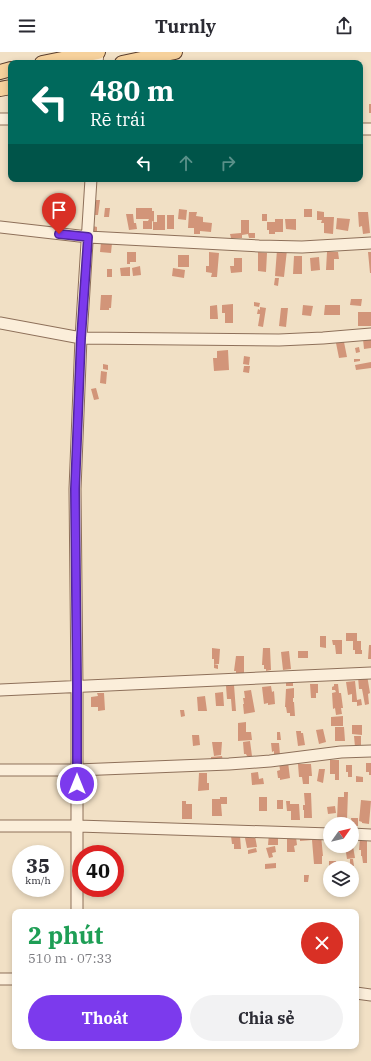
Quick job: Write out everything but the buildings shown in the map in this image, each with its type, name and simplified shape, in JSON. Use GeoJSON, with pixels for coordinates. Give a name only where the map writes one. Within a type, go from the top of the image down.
{"type":"FeatureCollection","features":[{"type":"Feature","properties":{"kind":"main road"},"geometry":{"type":"LineString","coordinates":[[57,60],[98,52]]}},
{"type":"Feature","properties":{"kind":"main road"},"geometry":{"type":"LineString","coordinates":[[136,60],[175,52]]}},
{"type":"Feature","properties":{"kind":"street"},"geometry":{"type":"LineString","coordinates":[[77,909],[78,826],[75,489],[81,338],[91,182]]}},
{"type":"Feature","properties":{"kind":"street"},"geometry":{"type":"LineString","coordinates":[[0,227],[88,237],[295,247],[371,243]]}},
{"type":"Feature","properties":{"kind":"street"},"geometry":{"type":"LineString","coordinates":[[0,323],[81,338],[279,340],[371,334]]}},
{"type":"Feature","properties":{"kind":"street"},"geometry":{"type":"LineString","coordinates":[[0,690],[371,673]]}},
{"type":"Feature","properties":{"kind":"street"},"geometry":{"type":"LineString","coordinates":[[0,770],[77,770],[229,764],[270,761],[341,752],[371,751]]}},
{"type":"Feature","properties":{"kind":"street"},"geometry":{"type":"LineString","coordinates":[[0,826],[78,826],[323,834]]}},
{"type":"Feature","properties":{"kind":"street"},"geometry":{"type":"LineString","coordinates":[[359,834],[371,835]]}},
{"type":"Feature","properties":{"kind":"street"},"geometry":{"type":"LineString","coordinates":[[0,979],[12,979]]}},
{"type":"Feature","properties":{"kind":"street"},"geometry":{"type":"LineString","coordinates":[[359,993],[371,995]]}},
{"type":"Feature","properties":{"kind":"route"},"geometry":{"type":"LineString","coordinates":[[59,234],[88,237],[81,338],[75,489],[77,784]]}}]}
